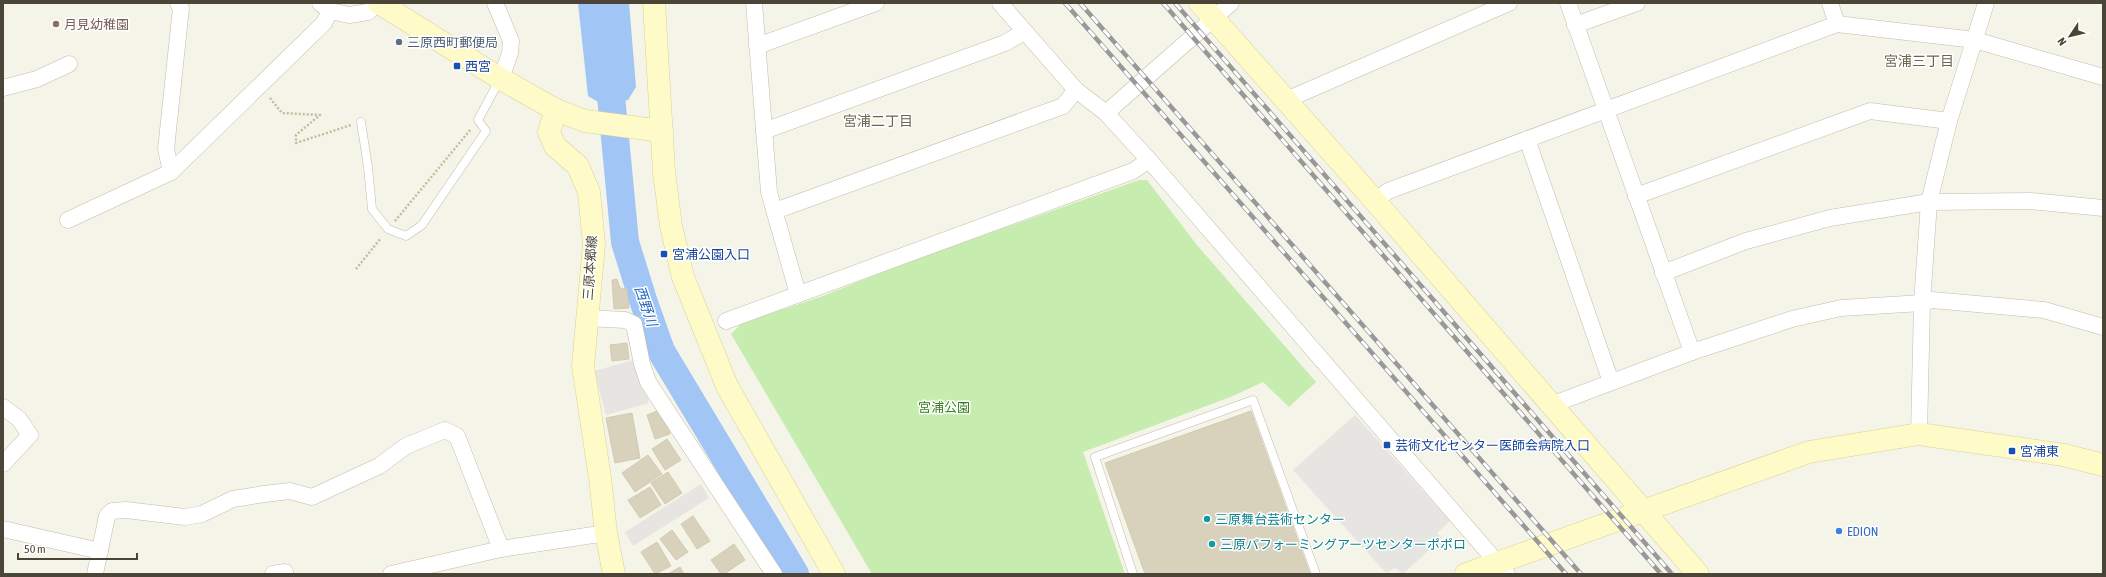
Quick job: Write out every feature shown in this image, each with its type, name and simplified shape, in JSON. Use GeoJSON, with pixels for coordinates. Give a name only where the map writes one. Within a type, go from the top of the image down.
{"type":"FeatureCollection","features":[{"type":"Feature","properties":{"kind":"street"},"geometry":{"type":"LineString","coordinates":[[170,172],[166,149],[181,8],[178,3]]}},
{"type":"Feature","properties":{"kind":"street"},"geometry":{"type":"LineString","coordinates":[[68,220],[170,172],[324,23],[325,7],[349,15],[368,12],[378,3],[501,79],[556,110],[586,121],[637,129],[662,131]]}},
{"type":"Feature","properties":{"kind":"street"},"geometry":{"type":"LineString","coordinates":[[495,3],[511,41],[510,53],[501,79]]}},
{"type":"Feature","properties":{"kind":"street"},"geometry":{"type":"LineString","coordinates":[[654,3],[664,172],[671,226],[683,276],[727,386],[834,574]]}},
{"type":"Feature","properties":{"kind":"street"},"geometry":{"type":"LineString","coordinates":[[754,3],[769,192],[798,294]]}},
{"type":"Feature","properties":{"kind":"street"},"geometry":{"type":"LineString","coordinates":[[758,46],[876,3]]}},
{"type":"Feature","properties":{"kind":"street"},"geometry":{"type":"LineString","coordinates":[[1000,3],[1076,90],[1106,113],[1149,160],[1503,568]]}},
{"type":"Feature","properties":{"kind":"street"},"geometry":{"type":"LineString","coordinates":[[1200,3],[1375,201],[1698,574]]}},
{"type":"Feature","properties":{"kind":"street"},"geometry":{"type":"LineString","coordinates":[[1106,113],[1231,3]]}},
{"type":"Feature","properties":{"kind":"street"},"geometry":{"type":"LineString","coordinates":[[1286,100],[1509,3]]}},
{"type":"Feature","properties":{"kind":"street"},"geometry":{"type":"LineString","coordinates":[[1568,3],[1692,352]]}},
{"type":"Feature","properties":{"kind":"street"},"geometry":{"type":"LineString","coordinates":[[1575,25],[1637,3]]}},
{"type":"Feature","properties":{"kind":"street"},"geometry":{"type":"LineString","coordinates":[[1830,3],[1837,24]]}},
{"type":"Feature","properties":{"kind":"street"},"geometry":{"type":"LineString","coordinates":[[1919,434],[1922,303],[1929,202],[1950,121],[1986,3]]}},
{"type":"Feature","properties":{"kind":"street"},"geometry":{"type":"LineString","coordinates":[[1375,201],[1388,190],[1606,111],[1837,24],[1975,40],[2103,78]]}},
{"type":"Feature","properties":{"kind":"street"},"geometry":{"type":"LineString","coordinates":[[764,131],[1005,43],[1024,32]]}},
{"type":"Feature","properties":{"kind":"street"},"geometry":{"type":"LineString","coordinates":[[3,88],[38,79],[69,64]]}},
{"type":"Feature","properties":{"kind":"street"},"geometry":{"type":"LineString","coordinates":[[775,211],[1063,106],[1076,90]]}},
{"type":"Feature","properties":{"kind":"street","name":"三原本郷線"},"geometry":{"type":"LineString","coordinates":[[556,110],[550,132],[555,146],[578,166],[589,192],[594,244],[586,318],[583,366],[600,478],[606,533],[614,574]]}},
{"type":"Feature","properties":{"kind":"street"},"geometry":{"type":"LineString","coordinates":[[1636,196],[1870,111],[1950,121]]}},
{"type":"Feature","properties":{"kind":"street"},"geometry":{"type":"LineString","coordinates":[[1527,140],[1611,382]]}},
{"type":"Feature","properties":{"kind":"street"},"geometry":{"type":"LineString","coordinates":[[726,321],[1133,171],[1149,160]]}},
{"type":"Feature","properties":{"kind":"street"},"geometry":{"type":"LineString","coordinates":[[1664,273],[1754,238],[1830,218],[1929,202],[2031,200],[2103,208]]}},
{"type":"Feature","properties":{"kind":"street"},"geometry":{"type":"LineString","coordinates":[[1551,405],[1692,352],[1792,319],[1841,308],[1922,303],[1932,300],[2044,310],[2103,327]]}},
{"type":"Feature","properties":{"kind":"street"},"geometry":{"type":"LineString","coordinates":[[586,318],[625,320],[634,324],[642,364],[648,382],[774,574]]}},
{"type":"Feature","properties":{"kind":"street"},"geometry":{"type":"LineString","coordinates":[[3,407],[19,419],[30,435],[3,464]]}},
{"type":"Feature","properties":{"kind":"street"},"geometry":{"type":"LineString","coordinates":[[95,574],[107,516],[112,511],[126,510],[184,517],[202,514],[233,499],[264,494],[290,491],[312,497],[379,466],[406,446],[445,430],[457,436],[501,549]]}},
{"type":"Feature","properties":{"kind":"street"},"geometry":{"type":"LineString","coordinates":[[1466,574],[1503,568],[1644,511],[1808,452],[1919,434],[2064,455],[2103,464]]}},
{"type":"Feature","properties":{"kind":"street"},"geometry":{"type":"LineString","coordinates":[[3,529],[100,551]]}},
{"type":"Feature","properties":{"kind":"street"},"geometry":{"type":"LineString","coordinates":[[391,574],[431,570],[501,549],[606,533]]}},
{"type":"Feature","properties":{"kind":"street"},"geometry":{"type":"LineString","coordinates":[[273,574],[285,572],[285,574]]}},
{"type":"Feature","properties":{"kind":"lane"},"geometry":{"type":"LineString","coordinates":[[361,122],[368,167],[372,209],[388,229],[406,236],[422,225],[486,131],[478,120],[501,79]]}},
{"type":"Feature","properties":{"kind":"lane"},"geometry":{"type":"LineString","coordinates":[[1133,574],[1095,457],[1253,400],[1316,574]]}},
{"type":"Feature","properties":{"kind":"path"},"geometry":{"type":"LineString","coordinates":[[259,86],[282,113],[320,115],[296,135],[296,142],[361,122]]}},
{"type":"Feature","properties":{"kind":"path"},"geometry":{"type":"LineString","coordinates":[[356,269],[478,120]]}},
{"type":"Feature","properties":{"kind":"green space","name":"宮浦公園"},"geometry":{"type":"Polygon","coordinates":[[[1139,180],[1147,180],[1197,245],[1316,382],[1289,407],[1263,382],[1233,396],[1083,452],[1125,574],[872,574],[731,334],[742,323],[823,296],[905,263],[1139,180]]]}},
{"type":"Feature","properties":{"kind":"shaded area"},"geometry":{"type":"Polygon","coordinates":[[[637,359],[649,403],[606,415],[594,371],[637,359]]]}},
{"type":"Feature","properties":{"kind":"shaded area"},"geometry":{"type":"Polygon","coordinates":[[[1355,415],[1450,521],[1437,533],[1442,538],[1403,574],[1395,568],[1386,573],[1293,470],[1355,415]]]}},
{"type":"Feature","properties":{"kind":"shaded area"},"geometry":{"type":"Polygon","coordinates":[[[701,484],[709,498],[633,546],[625,532],[701,484]]]}},
{"type":"Feature","properties":{"kind":"water"},"geometry":{"type":"Polygon","coordinates":[[[578,3],[629,3],[636,87],[628,100],[603,105],[588,96],[578,3]]]}},
{"type":"Feature","properties":{"kind":"building"},"geometry":{"type":"Polygon","coordinates":[[[617,279],[620,288],[627,289],[629,308],[614,309],[612,280],[617,279]]]}},
{"type":"Feature","properties":{"kind":"building"},"geometry":{"type":"Polygon","coordinates":[[[627,343],[629,359],[612,361],[610,345],[627,343]]]}},
{"type":"Feature","properties":{"kind":"building"},"geometry":{"type":"Polygon","coordinates":[[[662,409],[670,434],[655,439],[647,415],[662,409]]]}},
{"type":"Feature","properties":{"kind":"building","name":"三原舞台芸術センター"},"geometry":{"type":"Polygon","coordinates":[[[1251,411],[1310,574],[1145,574],[1105,463],[1251,411]]]}},
{"type":"Feature","properties":{"kind":"building"},"geometry":{"type":"Polygon","coordinates":[[[632,413],[640,458],[615,463],[606,418],[632,413]]]}},
{"type":"Feature","properties":{"kind":"building"},"geometry":{"type":"Polygon","coordinates":[[[667,439],[681,460],[665,470],[652,449],[667,439]]]}},
{"type":"Feature","properties":{"kind":"building"},"geometry":{"type":"Polygon","coordinates":[[[648,455],[662,474],[635,492],[622,473],[648,455]]]}},
{"type":"Feature","properties":{"kind":"building"},"geometry":{"type":"Polygon","coordinates":[[[668,472],[682,493],[665,504],[651,483],[668,472]]]}},
{"type":"Feature","properties":{"kind":"building"},"geometry":{"type":"Polygon","coordinates":[[[650,487],[661,505],[640,518],[628,500],[650,487]]]}},
{"type":"Feature","properties":{"kind":"building"},"geometry":{"type":"Polygon","coordinates":[[[693,516],[710,541],[697,549],[681,524],[693,516]]]}},
{"type":"Feature","properties":{"kind":"building"},"geometry":{"type":"Polygon","coordinates":[[[672,530],[688,552],[676,560],[660,539],[672,530]]]}},
{"type":"Feature","properties":{"kind":"building"},"geometry":{"type":"Polygon","coordinates":[[[657,542],[671,566],[655,574],[641,552],[657,542]]]}},
{"type":"Feature","properties":{"kind":"building"},"geometry":{"type":"Polygon","coordinates":[[[734,544],[745,560],[724,574],[721,574],[711,560],[734,544]]]}},
{"type":"Feature","properties":{"kind":"building"},"geometry":{"type":"Polygon","coordinates":[[[680,567],[684,574],[668,574],[680,567]]]}},
{"type":"Feature","properties":{"kind":"waterway","name":"西野川"},"geometry":{"type":"LineString","coordinates":[[608,3],[611,96],[625,242],[643,300],[661,351],[795,574]]}},
{"type":"Feature","properties":{"kind":"railway"},"geometry":{"type":"LineString","coordinates":[[1065,3],[1566,574]]}},
{"type":"Feature","properties":{"kind":"railway"},"geometry":{"type":"LineString","coordinates":[[1080,3],[1581,574]]}},
{"type":"Feature","properties":{"kind":"railway"},"geometry":{"type":"LineString","coordinates":[[1163,3],[1661,574]]}},
{"type":"Feature","properties":{"kind":"railway"},"geometry":{"type":"LineString","coordinates":[[1175,3],[1672,574]]}},
{"type":"Feature","properties":{"kind":"place","name":"月見幼稚園"},"geometry":{"type":"Point","coordinates":[56,24]}},
{"type":"Feature","properties":{"kind":"place","name":"三原西町郵便局"},"geometry":{"type":"Point","coordinates":[399,42]}},
{"type":"Feature","properties":{"kind":"place","name":"西宮"},"geometry":{"type":"Point","coordinates":[457,66]}},
{"type":"Feature","properties":{"kind":"place","name":"宮浦公園入口"},"geometry":{"type":"Point","coordinates":[664,254]}},
{"type":"Feature","properties":{"kind":"place","name":"芸術文化センター医師会病院入口"},"geometry":{"type":"Point","coordinates":[1387,445]}},
{"type":"Feature","properties":{"kind":"place","name":"宮浦東"},"geometry":{"type":"Point","coordinates":[2012,451]}},
{"type":"Feature","properties":{"kind":"place","name":"三原舞台芸術センター"},"geometry":{"type":"Point","coordinates":[1207,519]}},
{"type":"Feature","properties":{"kind":"place","name":"EDION"},"geometry":{"type":"Point","coordinates":[1839,531]}},
{"type":"Feature","properties":{"kind":"place","name":"三原パフォーミングアーツセンターポポロ"},"geometry":{"type":"Point","coordinates":[1212,544]}},
{"type":"Feature","properties":{"kind":"district","name":"宮浦三丁目"},"geometry":{"type":"Point","coordinates":[1919,61]}},
{"type":"Feature","properties":{"kind":"district","name":"宮浦二丁目"},"geometry":{"type":"Point","coordinates":[878,121]}}]}
